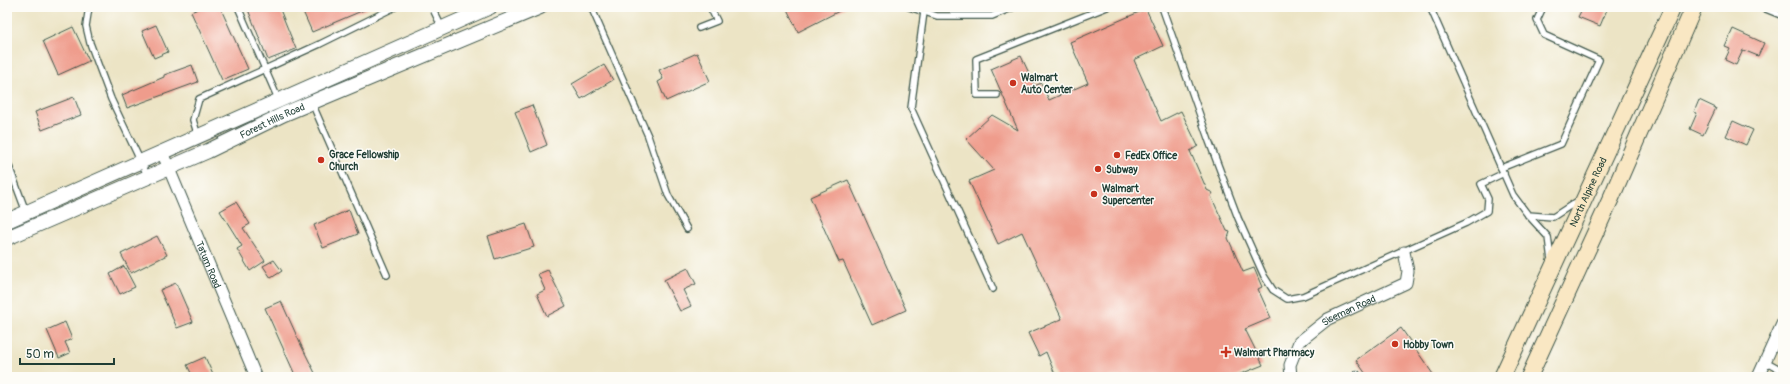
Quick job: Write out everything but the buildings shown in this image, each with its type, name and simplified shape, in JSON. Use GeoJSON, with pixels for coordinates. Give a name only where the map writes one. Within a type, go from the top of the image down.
{"type":"FeatureCollection","features":[{"type":"Feature","properties":{"kind":"main road"},"geometry":{"type":"LineString","coordinates":[[1529,377],[1692,12],[1672,8]]}},
{"type":"Feature","properties":{"kind":"main road","name":"North Alpine Road"},"geometry":{"type":"LineString","coordinates":[[1502,377],[1672,8]]}},
{"type":"Feature","properties":{"kind":"street","name":"Forest Hills Road"},"geometry":{"type":"LineString","coordinates":[[7,221],[490,7]]}},
{"type":"Feature","properties":{"kind":"street","name":"Forest Hills Road"},"geometry":{"type":"LineString","coordinates":[[7,238],[208,151],[312,103],[540,7]]}},
{"type":"Feature","properties":{"kind":"street","name":"Tatum Road"},"geometry":{"type":"LineString","coordinates":[[162,152],[256,377]]}},
{"type":"Feature","properties":{"kind":"street","name":"Siseman Road"},"geometry":{"type":"LineString","coordinates":[[1291,377],[1290,365],[1299,342],[1328,319],[1406,283],[1408,271],[1404,252]]}},
{"type":"Feature","properties":{"kind":"street"},"geometry":{"type":"LineString","coordinates":[[1758,377],[1783,322]]}},
{"type":"Feature","properties":{"kind":"lane"},"geometry":{"type":"LineString","coordinates":[[89,7],[86,26],[90,43],[111,99],[148,177]]}},
{"type":"Feature","properties":{"kind":"lane"},"geometry":{"type":"LineString","coordinates":[[238,7],[279,101]]}},
{"type":"Feature","properties":{"kind":"lane"},"geometry":{"type":"LineString","coordinates":[[198,137],[193,120],[199,99],[395,7]]}},
{"type":"Feature","properties":{"kind":"lane"},"geometry":{"type":"LineString","coordinates":[[432,7],[442,29]]}},
{"type":"Feature","properties":{"kind":"lane"},"geometry":{"type":"LineString","coordinates":[[699,28],[717,21],[710,7]]}},
{"type":"Feature","properties":{"kind":"lane"},"geometry":{"type":"LineString","coordinates":[[909,7],[937,16],[992,16],[1014,7]]}},
{"type":"Feature","properties":{"kind":"lane"},"geometry":{"type":"LineString","coordinates":[[997,95],[977,95],[976,59],[1107,7]]}},
{"type":"Feature","properties":{"kind":"lane"},"geometry":{"type":"LineString","coordinates":[[1162,7],[1235,212],[1264,276],[1273,290],[1287,299],[1303,296],[1466,223],[1487,211],[1488,199],[1481,184],[1503,171],[1561,144],[1599,60],[1544,35],[1537,20],[1544,7]]}},
{"type":"Feature","properties":{"kind":"lane"},"geometry":{"type":"LineString","coordinates":[[1430,7],[1513,196],[1548,237],[1551,270]]}},
{"type":"Feature","properties":{"kind":"lane"},"geometry":{"type":"LineString","coordinates":[[1761,7],[1783,16]]}},
{"type":"Feature","properties":{"kind":"lane"},"geometry":{"type":"LineString","coordinates":[[593,8],[648,136],[668,195],[687,229]]}},
{"type":"Feature","properties":{"kind":"lane"},"geometry":{"type":"LineString","coordinates":[[924,12],[911,108],[993,289]]}},
{"type":"Feature","properties":{"kind":"lane"},"geometry":{"type":"LineString","coordinates":[[312,103],[388,274]]}},
{"type":"Feature","properties":{"kind":"lane"},"geometry":{"type":"LineString","coordinates":[[7,162],[27,213]]}},
{"type":"Feature","properties":{"kind":"lane"},"geometry":{"type":"LineString","coordinates":[[1528,215],[1553,217],[1586,196]]}},
{"type":"Feature","properties":{"kind":"lane"},"geometry":{"type":"LineString","coordinates":[[1765,361],[1783,371]]}},
{"type":"Feature","properties":{"kind":"place","name":"Walmart Auto Center"},"geometry":{"type":"Point","coordinates":[1013,83]}},
{"type":"Feature","properties":{"kind":"place","name":"FedEx Office"},"geometry":{"type":"Point","coordinates":[1117,155]}},
{"type":"Feature","properties":{"kind":"place","name":"Grace Fellowship Church"},"geometry":{"type":"Point","coordinates":[321,160]}},
{"type":"Feature","properties":{"kind":"place","name":"Subway"},"geometry":{"type":"Point","coordinates":[1098,169]}},
{"type":"Feature","properties":{"kind":"place","name":"Walmart Supercenter"},"geometry":{"type":"Point","coordinates":[1094,194]}},
{"type":"Feature","properties":{"kind":"place","name":"Hobby Town"},"geometry":{"type":"Point","coordinates":[1395,344]}},
{"type":"Feature","properties":{"kind":"place","name":"Walmart Pharmacy"},"geometry":{"type":"Point","coordinates":[1226,352]}}]}
